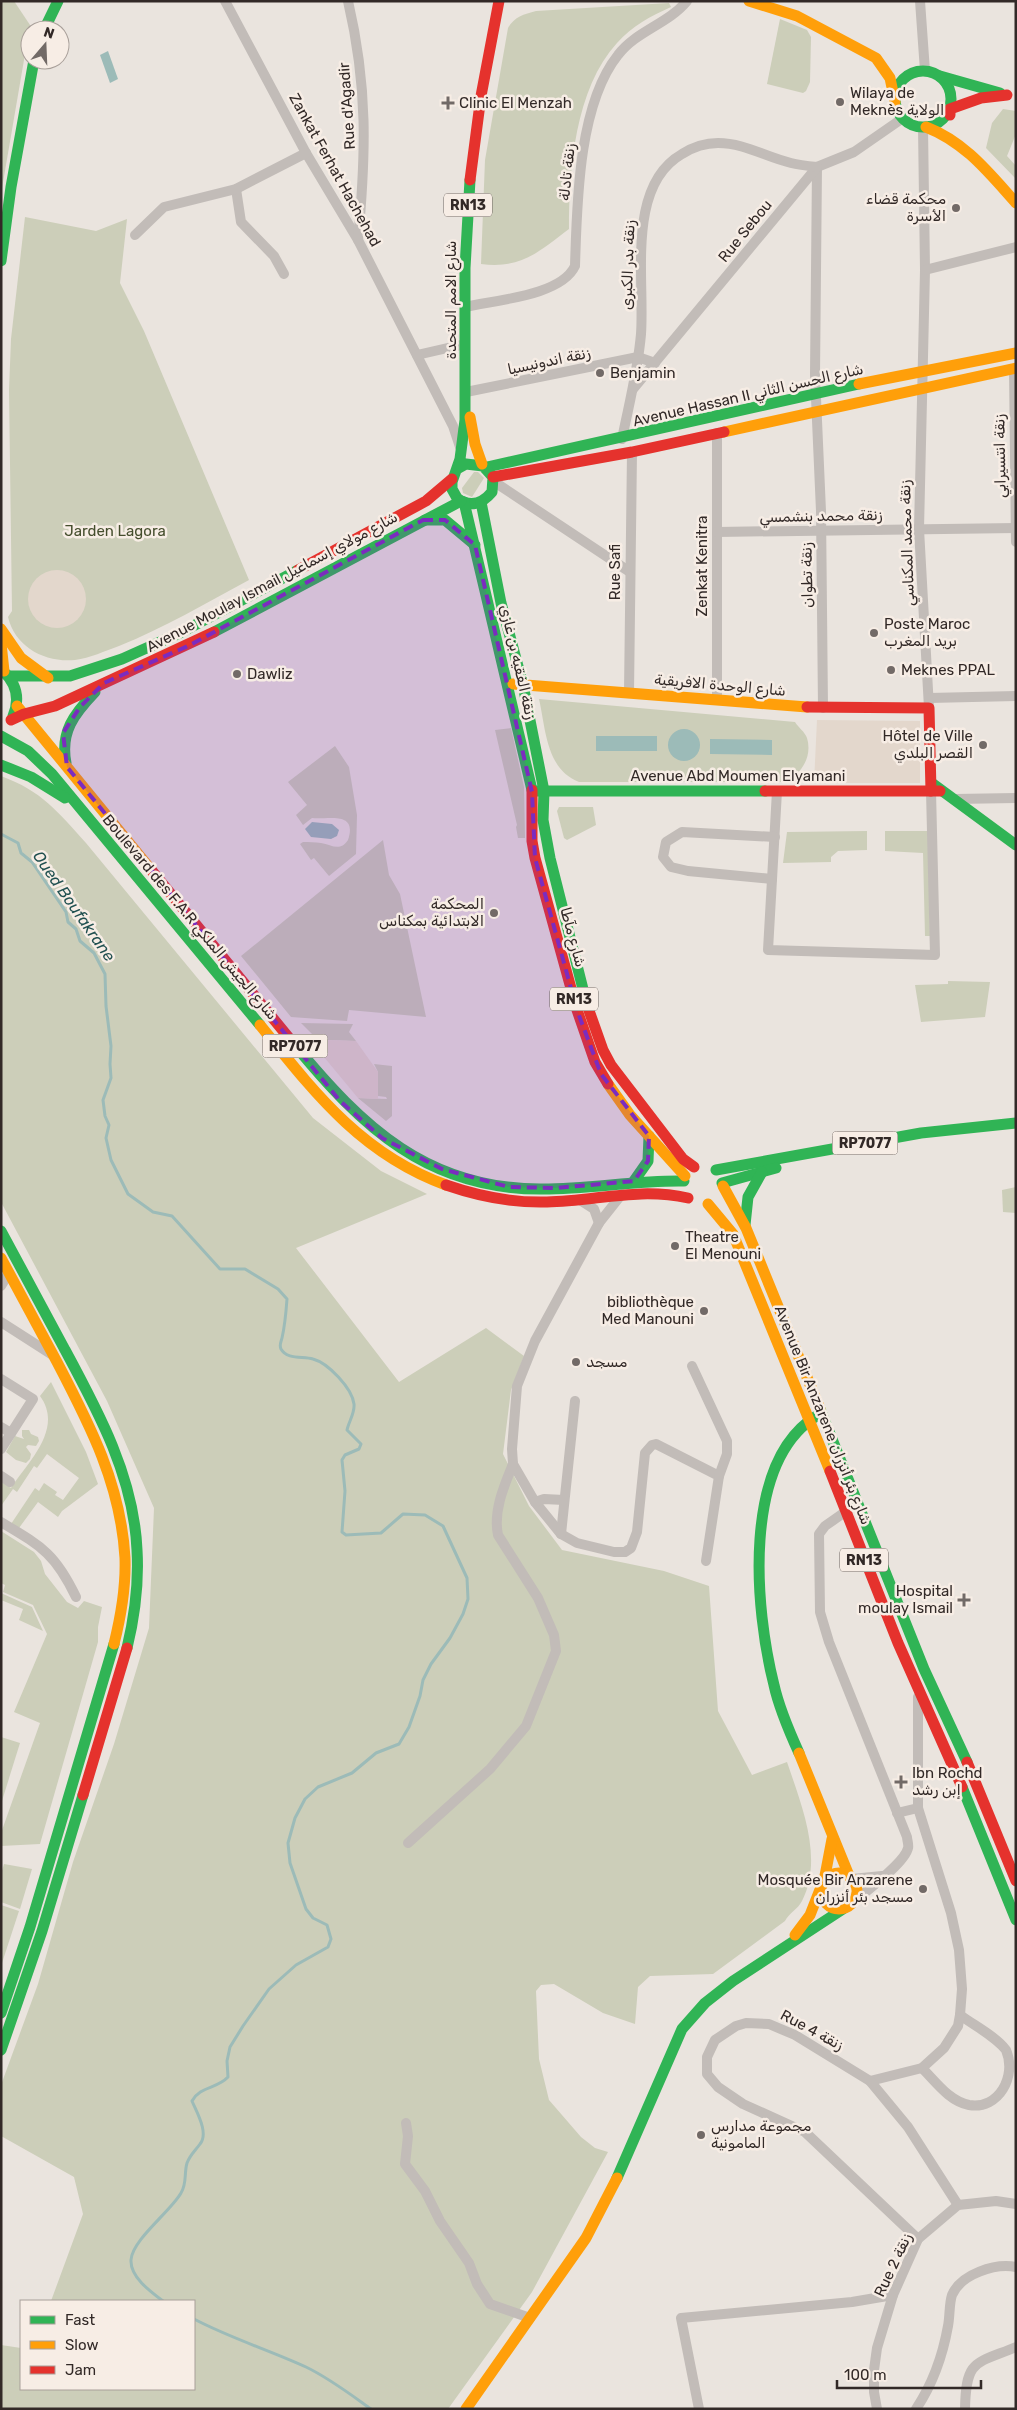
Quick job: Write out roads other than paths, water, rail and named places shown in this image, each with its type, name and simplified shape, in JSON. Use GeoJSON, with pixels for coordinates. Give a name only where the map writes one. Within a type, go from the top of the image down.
{"type":"FeatureCollection","features":[{"type":"Feature","properties":{"kind":"main road"},"geometry":{"type":"LineString","coordinates":[[49,20],[58,1]]}},
{"type":"Feature","properties":{"kind":"main road","name":"شارع الامم المتحدة"},"geometry":{"type":"LineString","coordinates":[[466,392],[465,307],[470,168],[476,122],[499,1]]}},
{"type":"Feature","properties":{"kind":"main road"},"geometry":{"type":"LineString","coordinates":[[749,1],[796,16],[876,58],[899,67],[921,71],[1012,96]]}},
{"type":"Feature","properties":{"kind":"main road"},"geometry":{"type":"LineString","coordinates":[[876,58],[890,78],[895,102],[903,118],[909,123],[943,133],[958,142],[1016,204]]}},
{"type":"Feature","properties":{"kind":"main road"},"geometry":{"type":"LineString","coordinates":[[1,262],[11,187],[32,70]]}},
{"type":"Feature","properties":{"kind":"main road"},"geometry":{"type":"LineString","coordinates":[[895,102],[901,82],[906,77],[921,71]]}},
{"type":"Feature","properties":{"kind":"main road"},"geometry":{"type":"LineString","coordinates":[[940,76],[945,81],[951,94],[952,126],[958,142]]}},
{"type":"Feature","properties":{"kind":"main road"},"geometry":{"type":"LineString","coordinates":[[925,127],[938,123],[950,109],[981,98],[1012,96]]}},
{"type":"Feature","properties":{"kind":"main road","name":"Avenue Hassan II شارع الحسن الثاني"},"geometry":{"type":"LineString","coordinates":[[489,472],[622,439],[815,395],[1016,352]]}},
{"type":"Feature","properties":{"kind":"main road","name":"Avenue Hassan II شارع الحسن الثاني"},"geometry":{"type":"LineString","coordinates":[[489,472],[525,471],[632,452],[1015,369]]}},
{"type":"Feature","properties":{"kind":"main road","name":"RN13"},"geometry":{"type":"LineString","coordinates":[[466,392],[461,451],[453,491],[463,502],[475,542]]}},
{"type":"Feature","properties":{"kind":"main road","name":"RN13"},"geometry":{"type":"LineString","coordinates":[[466,392],[475,444],[489,472]]}},
{"type":"Feature","properties":{"kind":"main road"},"geometry":{"type":"LineString","coordinates":[[455,474],[468,463],[489,472],[489,496],[481,502],[463,502]]}},
{"type":"Feature","properties":{"kind":"main road","name":"Avenue Moulay Ismail شارع مولاي إسماعيل"},"geometry":{"type":"LineString","coordinates":[[5,672],[48,678],[70,676],[94,670],[180,633],[426,501],[438,493],[455,474]]}},
{"type":"Feature","properties":{"kind":"main road","name":"Avenue Moulay Ismail شارع مولاي إسماعيل"},"geometry":{"type":"LineString","coordinates":[[20,710],[55,706],[188,646],[423,520],[463,502]]}},
{"type":"Feature","properties":{"kind":"main road","name":"RN13"},"geometry":{"type":"LineString","coordinates":[[481,502],[501,603],[523,685],[544,791],[543,820],[557,891],[584,995],[602,1050],[619,1079],[682,1159],[694,1167]]}},
{"type":"Feature","properties":{"kind":"main road"},"geometry":{"type":"LineString","coordinates":[[423,520],[438,518],[445,520],[475,542]]}},
{"type":"Feature","properties":{"kind":"main road","name":"زنقة الفقيه بن غازي"},"geometry":{"type":"LineString","coordinates":[[475,542],[509,684],[532,792]]}},
{"type":"Feature","properties":{"kind":"main road"},"geometry":{"type":"LineString","coordinates":[[1,629],[21,658],[48,678]]}},
{"type":"Feature","properties":{"kind":"main road"},"geometry":{"type":"LineString","coordinates":[[1,643],[5,672]]}},
{"type":"Feature","properties":{"kind":"main road","name":"RP7077"},"geometry":{"type":"LineString","coordinates":[[5,672],[16,690],[20,710]]}},
{"type":"Feature","properties":{"kind":"main road"},"geometry":{"type":"LineString","coordinates":[[67,767],[62,748],[63,733],[80,707],[104,683]]}},
{"type":"Feature","properties":{"kind":"main road","name":"شارع الوحدة الافريقية"},"geometry":{"type":"LineString","coordinates":[[509,684],[824,708],[929,703]]}},
{"type":"Feature","properties":{"kind":"main road"},"geometry":{"type":"LineString","coordinates":[[929,703],[935,788],[1016,845]]}},
{"type":"Feature","properties":{"kind":"main road"},"geometry":{"type":"LineString","coordinates":[[1,728],[20,710]]}},
{"type":"Feature","properties":{"kind":"main road","name":"Boulevard des F.A.R شارع الجيش الملكي"},"geometry":{"type":"LineString","coordinates":[[20,710],[324,1081],[357,1117],[382,1138],[399,1149],[442,1169],[468,1179],[509,1187],[556,1188],[654,1179],[684,1179]]}},
{"type":"Feature","properties":{"kind":"main road","name":"Boulevard des F.A.R شارع الجيش الملكي"},"geometry":{"type":"LineString","coordinates":[[1,736],[26,747],[139,876],[314,1092],[356,1134],[374,1148],[419,1173],[471,1192],[522,1201],[548,1202],[659,1191],[688,1198]]}},
{"type":"Feature","properties":{"kind":"main road"},"geometry":{"type":"LineString","coordinates":[[1,765],[31,777],[77,806]]}},
{"type":"Feature","properties":{"kind":"main road","name":"Avenue Abd Moumen Elyamani"},"geometry":{"type":"LineString","coordinates":[[532,792],[935,788]]}},
{"type":"Feature","properties":{"kind":"main road","name":"شارع مآطا"},"geometry":{"type":"LineString","coordinates":[[532,792],[532,841],[535,858],[577,1010],[601,1074],[684,1179]]}},
{"type":"Feature","properties":{"kind":"main road","name":"RP7077"},"geometry":{"type":"LineString","coordinates":[[716,1170],[921,1133],[1016,1123]]}},
{"type":"Feature","properties":{"kind":"main road","name":"RP7077"},"geometry":{"type":"LineString","coordinates":[[723,1184],[762,1172],[840,1155],[938,1140],[1016,1132]]}},
{"type":"Feature","properties":{"kind":"main road"},"geometry":{"type":"LineString","coordinates":[[634,1181],[648,1161],[649,1136]]}},
{"type":"Feature","properties":{"kind":"main road"},"geometry":{"type":"LineString","coordinates":[[684,1179],[694,1167],[705,1166],[716,1170]]}},
{"type":"Feature","properties":{"kind":"main road","name":"RN13"},"geometry":{"type":"LineString","coordinates":[[716,1170],[723,1184]]}},
{"type":"Feature","properties":{"kind":"main road"},"geometry":{"type":"LineString","coordinates":[[746,1228],[746,1200],[750,1187],[762,1172]]}},
{"type":"Feature","properties":{"kind":"main road","name":"RN13"},"geometry":{"type":"LineString","coordinates":[[684,1179],[683,1187],[688,1198]]}},
{"type":"Feature","properties":{"kind":"main road"},"geometry":{"type":"LineString","coordinates":[[688,1198],[697,1204],[708,1204],[719,1197],[723,1184]]}},
{"type":"Feature","properties":{"kind":"main road","name":"Avenue Bir Anzarene شارع بئر أنزران"},"geometry":{"type":"LineString","coordinates":[[723,1184],[746,1228],[924,1669],[976,1782],[1016,1880]]}},
{"type":"Feature","properties":{"kind":"main road","name":"Avenue Bir Anzarene شارع بئر أنزران"},"geometry":{"type":"LineString","coordinates":[[708,1204],[733,1234],[751,1274],[807,1420],[918,1693],[964,1791],[1016,1920]]}},
{"type":"Feature","properties":{"kind":"main road"},"geometry":{"type":"LineString","coordinates":[[1,1231],[102,1420],[122,1467],[136,1528],[138,1581],[136,1603],[127,1648],[42,1931],[1,2050]]}},
{"type":"Feature","properties":{"kind":"main road"},"geometry":{"type":"LineString","coordinates":[[1,1258],[91,1426],[113,1481],[124,1537],[126,1581],[120,1623],[114,1644],[30,1927],[1,2013]]}},
{"type":"Feature","properties":{"kind":"main road"},"geometry":{"type":"LineString","coordinates":[[466,2409],[576,2253],[601,2210],[682,2029],[716,1993],[789,1942],[848,1906],[856,1894],[774,1688],[766,1649],[762,1599],[763,1530],[766,1497],[772,1473],[781,1452],[807,1420],[821,1413]]}},
{"type":"Feature","properties":{"kind":"main road"},"geometry":{"type":"LineString","coordinates":[[789,1942],[810,1915],[823,1884],[828,1869],[832,1837]]}},
{"type":"Feature","properties":{"kind":"main road"},"geometry":{"type":"LineString","coordinates":[[848,1906],[828,1906],[822,1897],[823,1884],[833,1874],[845,1875],[851,1878]]}},
{"type":"Feature","properties":{"kind":"street","name":"Zankat Ferhat Hachehad"},"geometry":{"type":"LineString","coordinates":[[225,1],[306,153],[358,240],[453,426],[461,451]]}},
{"type":"Feature","properties":{"kind":"street","name":"Rue d'Agadir"},"geometry":{"type":"LineString","coordinates":[[348,1],[357,41],[365,110],[365,158],[358,240]]}},
{"type":"Feature","properties":{"kind":"street","name":"زنقة تادلة"},"geometry":{"type":"LineString","coordinates":[[465,307],[541,291],[560,283],[572,272],[575,266],[582,155],[589,122],[602,85],[617,55],[630,41],[676,11],[687,1]]}},
{"type":"Feature","properties":{"kind":"street"},"geometry":{"type":"LineString","coordinates":[[920,1],[921,71]]}},
{"type":"Feature","properties":{"kind":"street","name":"Rue Sebou"},"geometry":{"type":"LineString","coordinates":[[633,390],[817,167],[854,152],[903,118]]}},
{"type":"Feature","properties":{"kind":"street","name":"زنقة محمد المكناسي"},"geometry":{"type":"LineString","coordinates":[[925,127],[925,270],[920,529],[929,703]]}},
{"type":"Feature","properties":{"kind":"street","name":"زنقة بدر الكبرى"},"geometry":{"type":"LineString","coordinates":[[622,439],[638,357],[643,296],[645,212],[652,186],[669,162],[691,149],[717,143],[736,145],[790,163],[817,167]]}},
{"type":"Feature","properties":{"kind":"street"},"geometry":{"type":"LineString","coordinates":[[135,236],[164,207],[236,189],[306,153]]}},
{"type":"Feature","properties":{"kind":"street","name":"زنقة تطوان"},"geometry":{"type":"LineString","coordinates":[[817,167],[815,395],[821,532],[824,708]]}},
{"type":"Feature","properties":{"kind":"street"},"geometry":{"type":"LineString","coordinates":[[236,189],[241,222],[274,256],[284,274]]}},
{"type":"Feature","properties":{"kind":"street"},"geometry":{"type":"LineString","coordinates":[[925,270],[1016,248]]}},
{"type":"Feature","properties":{"kind":"street"},"geometry":{"type":"LineString","coordinates":[[418,355],[465,344]]}},
{"type":"Feature","properties":{"kind":"street"},"geometry":{"type":"LineString","coordinates":[[638,357],[655,363]]}},
{"type":"Feature","properties":{"kind":"street","name":"زنقة اندونيسيا"},"geometry":{"type":"LineString","coordinates":[[466,392],[638,357]]}},
{"type":"Feature","properties":{"kind":"street","name":"زنقة انتسيرابي"},"geometry":{"type":"LineString","coordinates":[[1015,369],[1016,542]]}},
{"type":"Feature","properties":{"kind":"street","name":"Zenkat Kenitra"},"geometry":{"type":"LineString","coordinates":[[717,433],[718,699]]}},
{"type":"Feature","properties":{"kind":"street","name":"Rue Safi"},"geometry":{"type":"LineString","coordinates":[[629,693],[632,452]]}},
{"type":"Feature","properties":{"kind":"street"},"geometry":{"type":"LineString","coordinates":[[489,472],[630,572]]}},
{"type":"Feature","properties":{"kind":"street","name":"زنقة محمد بنشمسي"},"geometry":{"type":"LineString","coordinates":[[718,532],[1016,528]]}},
{"type":"Feature","properties":{"kind":"street"},"geometry":{"type":"LineString","coordinates":[[929,703],[1016,696]]}},
{"type":"Feature","properties":{"kind":"street"},"geometry":{"type":"LineString","coordinates":[[777,791],[768,950],[935,955],[935,788]]}},
{"type":"Feature","properties":{"kind":"street"},"geometry":{"type":"LineString","coordinates":[[953,799],[1016,798]]}},
{"type":"Feature","properties":{"kind":"street"},"geometry":{"type":"LineString","coordinates":[[772,879],[688,871],[670,867],[663,857],[666,842],[682,832],[775,837]]}},
{"type":"Feature","properties":{"kind":"street"},"geometry":{"type":"LineString","coordinates":[[408,1843],[490,1769],[526,1726],[556,1651],[554,1635],[538,1598],[498,1535],[495,1524],[513,1464],[513,1423],[517,1386],[535,1341],[599,1223],[622,1194]]}},
{"type":"Feature","properties":{"kind":"street"},"geometry":{"type":"LineString","coordinates":[[577,1199],[590,1204],[599,1223]]}},
{"type":"Feature","properties":{"kind":"street"},"geometry":{"type":"LineString","coordinates":[[1,1286],[9,1273]]}},
{"type":"Feature","properties":{"kind":"street"},"geometry":{"type":"LineString","coordinates":[[1,1322],[53,1356]]}},
{"type":"Feature","properties":{"kind":"street"},"geometry":{"type":"LineString","coordinates":[[692,1366],[727,1441],[727,1454],[719,1476],[706,1561]]}},
{"type":"Feature","properties":{"kind":"street"},"geometry":{"type":"LineString","coordinates":[[1,1379],[33,1399],[1,1449]]}},
{"type":"Feature","properties":{"kind":"street"},"geometry":{"type":"LineString","coordinates":[[561,1534],[575,1401]]}},
{"type":"Feature","properties":{"kind":"street"},"geometry":{"type":"LineString","coordinates":[[1,1427],[11,1433]]}},
{"type":"Feature","properties":{"kind":"street"},"geometry":{"type":"LineString","coordinates":[[513,1464],[535,1502],[561,1534],[577,1543],[614,1552],[625,1552],[632,1548],[637,1532],[646,1453],[652,1445],[656,1444],[719,1476]]}},
{"type":"Feature","properties":{"kind":"street"},"geometry":{"type":"LineString","coordinates":[[535,1502],[544,1499],[564,1500]]}},
{"type":"Feature","properties":{"kind":"street"},"geometry":{"type":"LineString","coordinates":[[845,1512],[825,1526],[819,1534],[820,1612],[829,1642],[907,1837],[908,1848],[903,1858],[848,1906]]}},
{"type":"Feature","properties":{"kind":"street"},"geometry":{"type":"LineString","coordinates":[[1,1522],[42,1548],[56,1561],[76,1597]]}},
{"type":"Feature","properties":{"kind":"street"},"geometry":{"type":"LineString","coordinates":[[870,2081],[922,2068],[944,2048],[958,2026],[960,2016],[962,1989],[958,1950],[951,1913],[918,1808],[918,1693]]}},
{"type":"Feature","properties":{"kind":"street"},"geometry":{"type":"LineString","coordinates":[[897,1813],[918,1808]]}},
{"type":"Feature","properties":{"kind":"street"},"geometry":{"type":"LineString","coordinates":[[851,1878],[882,1876]]}},
{"type":"Feature","properties":{"kind":"street"},"geometry":{"type":"LineString","coordinates":[[922,2068],[947,2094],[968,2105],[984,2105],[1006,2091],[1012,2074],[1007,2052],[960,2016]]}},
{"type":"Feature","properties":{"kind":"street","name":"Rue 4 زنقة"},"geometry":{"type":"LineString","coordinates":[[918,2238],[806,2132],[725,2094],[707,2074],[707,2057],[715,2040],[730,2029],[746,2023],[769,2024],[795,2035],[870,2081],[908,2127],[958,2205]]}},
{"type":"Feature","properties":{"kind":"street"},"geometry":{"type":"LineString","coordinates":[[406,2123],[408,2136],[405,2164],[425,2190],[440,2221],[469,2263],[477,2284],[490,2304],[496,2308],[530,2318]]}},
{"type":"Feature","properties":{"kind":"street"},"geometry":{"type":"LineString","coordinates":[[958,2205],[996,2201],[1016,2204]]}},
{"type":"Feature","properties":{"kind":"street","name":"Rue 2 زنقة"},"geometry":{"type":"LineString","coordinates":[[877,2409],[874,2392],[874,2370],[877,2348],[892,2295],[918,2238],[958,2205]]}},
{"type":"Feature","properties":{"kind":"street"},"geometry":{"type":"LineString","coordinates":[[916,2409],[931,2383],[948,2326],[952,2296],[958,2285],[987,2269],[1004,2264],[1016,2267]]}},
{"type":"Feature","properties":{"kind":"street"},"geometry":{"type":"LineString","coordinates":[[700,2409],[681,2318],[852,2302],[892,2295]]}},
{"type":"Feature","properties":{"kind":"street"},"geometry":{"type":"LineString","coordinates":[[965,2409],[966,2382],[972,2369],[983,2359],[1016,2347]]}},
{"type":"Feature","properties":{"kind":"water"},"geometry":{"type":"Polygon","coordinates":[[[108,51],[118,79],[110,83],[100,55],[108,51]]]}},
{"type":"Feature","properties":{"kind":"water"},"geometry":{"type":"Polygon","coordinates":[[[684,729],[695,734],[700,745],[695,756],[684,761],[673,756],[668,745],[673,734],[684,729]]]}},
{"type":"Feature","properties":{"kind":"water"},"geometry":{"type":"Polygon","coordinates":[[[596,736],[657,736],[657,751],[596,751],[596,736]]]}},
{"type":"Feature","properties":{"kind":"water"},"geometry":{"type":"Polygon","coordinates":[[[710,739],[772,740],[772,755],[710,754],[710,739]]]}},
{"type":"Feature","properties":{"kind":"water"},"geometry":{"type":"Polygon","coordinates":[[[312,822],[332,824],[339,830],[337,836],[331,839],[311,837],[305,829],[312,822]]]}},
{"type":"Feature","properties":{"kind":"waterway","name":"Oued Boufakrane"},"geometry":{"type":"LineString","coordinates":[[1,834],[18,843],[21,853],[32,862],[66,912],[68,922],[76,929],[80,941],[94,953],[105,974],[106,1006],[111,1046],[111,1078],[103,1100],[105,1116],[109,1125],[106,1138],[111,1160],[128,1194],[153,1212],[172,1216],[220,1269],[245,1269],[278,1289],[287,1299],[281,1349],[287,1355],[319,1361],[332,1371],[349,1391],[354,1407],[347,1430],[361,1444],[359,1449],[345,1455],[342,1460],[345,1491],[342,1532],[346,1535],[381,1533],[403,1514],[425,1515],[443,1526],[467,1578],[468,1599],[463,1614],[423,1680],[420,1696],[409,1727],[399,1744],[376,1753],[352,1773],[318,1787],[305,1799],[295,1818],[288,1843],[290,1863],[306,1909],[313,1918],[327,1925],[331,1939],[328,1947],[296,1965],[269,1989],[230,2047],[227,2061],[228,2077],[219,2084],[199,2093],[192,2101],[201,2123],[203,2134],[200,2144],[187,2163],[184,2186],[176,2200],[138,2244],[131,2260],[134,2272],[138,2278],[147,2289],[162,2300]]}},
{"type":"Feature","properties":{"kind":"waterway","name":"Oued Boufakrane"},"geometry":{"type":"LineString","coordinates":[[195,2319],[315,2371],[371,2409]]}},
{"type":"Feature","properties":{"kind":"place","name":"Wilaya de Meknès الولاية"},"geometry":{"type":"Point","coordinates":[840,102]}},
{"type":"Feature","properties":{"kind":"place","name":"Clinic El Menzah"},"geometry":{"type":"Point","coordinates":[448,103]}},
{"type":"Feature","properties":{"kind":"place","name":"محكمة قضاء الأسرة"},"geometry":{"type":"Point","coordinates":[956,208]}},
{"type":"Feature","properties":{"kind":"place","name":"Benjamin"},"geometry":{"type":"Point","coordinates":[600,373]}},
{"type":"Feature","properties":{"kind":"place","name":"Poste Maroc بريد المغرب"},"geometry":{"type":"Point","coordinates":[874,633]}},
{"type":"Feature","properties":{"kind":"place","name":"Meknes PPAL"},"geometry":{"type":"Point","coordinates":[891,670]}},
{"type":"Feature","properties":{"kind":"place","name":"Dawliz"},"geometry":{"type":"Point","coordinates":[237,674]}},
{"type":"Feature","properties":{"kind":"place","name":"Hôtel de Ville القصر البلدي"},"geometry":{"type":"Point","coordinates":[983,745]}},
{"type":"Feature","properties":{"kind":"place","name":"المحكمة الابتدائية بمكناس"},"geometry":{"type":"Point","coordinates":[494,913]}},
{"type":"Feature","properties":{"kind":"place","name":"Theatre El Menouni"},"geometry":{"type":"Point","coordinates":[675,1246]}},
{"type":"Feature","properties":{"kind":"place","name":"bibliothèque Med Manouni"},"geometry":{"type":"Point","coordinates":[704,1311]}},
{"type":"Feature","properties":{"kind":"place","name":"مسجد"},"geometry":{"type":"Point","coordinates":[576,1362]}},
{"type":"Feature","properties":{"kind":"place","name":"Hospital moulay Ismail"},"geometry":{"type":"Point","coordinates":[964,1600]}},
{"type":"Feature","properties":{"kind":"place","name":"Ibn Rochd إبن رشد"},"geometry":{"type":"Point","coordinates":[901,1782]}},
{"type":"Feature","properties":{"kind":"place","name":"Mosquée Bir Anzarene مسجد بئر أنزران"},"geometry":{"type":"Point","coordinates":[923,1889]}},
{"type":"Feature","properties":{"kind":"place","name":"مجموعة مدارس المامونية"},"geometry":{"type":"Point","coordinates":[701,2135]}},
{"type":"Feature","properties":{"kind":"park label","name":"Jarden Lagora"},"geometry":{"type":"Point","coordinates":[115,531]}}]}
